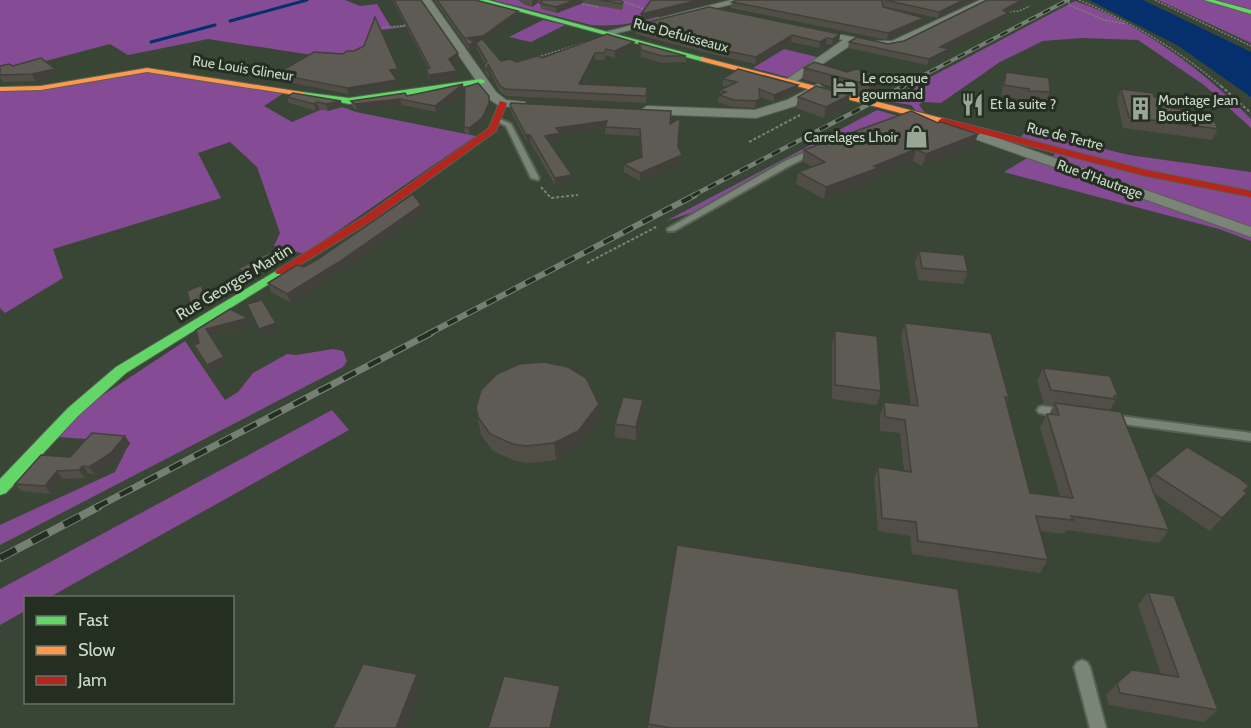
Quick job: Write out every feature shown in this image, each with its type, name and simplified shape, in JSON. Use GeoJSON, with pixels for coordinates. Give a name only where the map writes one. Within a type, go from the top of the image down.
{"type":"FeatureCollection","features":[{"type":"Feature","properties":{"kind":"street"},"geometry":{"type":"LineString","coordinates":[[426,0],[494,98],[503,103],[530,106]]}},
{"type":"Feature","properties":{"kind":"street","name":"Rue Defuisseaux"},"geometry":{"type":"LineString","coordinates":[[481,0],[873,102]]}},
{"type":"Feature","properties":{"kind":"street"},"geometry":{"type":"LineString","coordinates":[[606,33],[670,12],[709,8],[743,0]]}},
{"type":"Feature","properties":{"kind":"street"},"geometry":{"type":"LineString","coordinates":[[810,30],[883,45],[894,44],[987,0]]}},
{"type":"Feature","properties":{"kind":"street"},"geometry":{"type":"LineString","coordinates":[[1207,0],[1251,12]]}},
{"type":"Feature","properties":{"kind":"street"},"geometry":{"type":"LineString","coordinates":[[709,8],[732,13]]}},
{"type":"Feature","properties":{"kind":"street"},"geometry":{"type":"LineString","coordinates":[[916,18],[938,23]]}},
{"type":"Feature","properties":{"kind":"street"},"geometry":{"type":"LineString","coordinates":[[790,81],[852,39]]}},
{"type":"Feature","properties":{"kind":"street","name":"Rue Louis Glineur"},"geometry":{"type":"LineString","coordinates":[[0,89],[41,88],[129,72],[154,70],[349,101],[481,81]]}},
{"type":"Feature","properties":{"kind":"street"},"geometry":{"type":"LineString","coordinates":[[638,110],[756,114],[791,103],[818,88]]}},
{"type":"Feature","properties":{"kind":"street","name":"Rue de Tertre"},"geometry":{"type":"LineString","coordinates":[[873,102],[912,116],[950,123],[1146,173],[1251,194]]}},
{"type":"Feature","properties":{"kind":"street"},"geometry":{"type":"LineString","coordinates":[[498,120],[503,103]]}},
{"type":"Feature","properties":{"kind":"street","name":"Rue Georges Martin"},"geometry":{"type":"LineString","coordinates":[[0,489],[53,432],[99,387],[121,370],[369,218],[490,132],[498,120]]}},
{"type":"Feature","properties":{"kind":"street","name":"Rue d'Hautrage"},"geometry":{"type":"LineString","coordinates":[[950,123],[971,134],[1251,232]]}},
{"type":"Feature","properties":{"kind":"street"},"geometry":{"type":"LineString","coordinates":[[1023,152],[1018,147],[1036,146],[1039,156],[1050,162]]}},
{"type":"Feature","properties":{"kind":"lane"},"geometry":{"type":"LineString","coordinates":[[498,120],[509,125],[535,178]]}},
{"type":"Feature","properties":{"kind":"lane"},"geometry":{"type":"LineString","coordinates":[[669,226],[788,163],[830,146]]}},
{"type":"Feature","properties":{"kind":"lane"},"geometry":{"type":"LineString","coordinates":[[1043,410],[1078,414]]}},
{"type":"Feature","properties":{"kind":"lane"},"geometry":{"type":"LineString","coordinates":[[1101,417],[1251,437]]}},
{"type":"Feature","properties":{"kind":"lane"},"geometry":{"type":"LineString","coordinates":[[1082,667],[1098,728]]}},
{"type":"Feature","properties":{"kind":"path"},"geometry":{"type":"LineString","coordinates":[[618,0],[637,8],[670,12]]}},
{"type":"Feature","properties":{"kind":"path"},"geometry":{"type":"LineString","coordinates":[[1079,0],[1130,25],[1184,57],[1218,83],[1251,113]]}},
{"type":"Feature","properties":{"kind":"path"},"geometry":{"type":"LineString","coordinates":[[1155,0],[1251,46]]}},
{"type":"Feature","properties":{"kind":"path"},"geometry":{"type":"LineString","coordinates":[[1071,1],[1069,5],[1092,16],[1130,25]]}},
{"type":"Feature","properties":{"kind":"path"},"geometry":{"type":"LineString","coordinates":[[976,6],[1013,12],[1030,6]]}},
{"type":"Feature","properties":{"kind":"path"},"geometry":{"type":"LineString","coordinates":[[379,28],[410,25]]}},
{"type":"Feature","properties":{"kind":"path"},"geometry":{"type":"LineString","coordinates":[[530,59],[604,36],[606,33]]}},
{"type":"Feature","properties":{"kind":"path"},"geometry":{"type":"LineString","coordinates":[[749,142],[802,114]]}},
{"type":"Feature","properties":{"kind":"path"},"geometry":{"type":"LineString","coordinates":[[535,178],[547,196],[551,198],[578,195]]}},
{"type":"Feature","properties":{"kind":"path"},"geometry":{"type":"LineString","coordinates":[[587,263],[650,229],[669,226]]}},
{"type":"Feature","properties":{"kind":"shaded area"},"geometry":{"type":"Polygon","coordinates":[[[0,0],[345,0],[360,6],[377,4],[391,27],[429,22],[430,24],[372,31],[380,48],[331,58],[208,39],[128,55],[110,44],[0,73],[0,0]]]}},
{"type":"Feature","properties":{"kind":"shaded area"},"geometry":{"type":"Polygon","coordinates":[[[493,0],[670,0],[658,18],[625,24],[591,25],[493,0]]]}},
{"type":"Feature","properties":{"kind":"shaded area"},"geometry":{"type":"Polygon","coordinates":[[[1158,0],[1251,0],[1251,43],[1158,0]]]}},
{"type":"Feature","properties":{"kind":"shaded area"},"geometry":{"type":"Polygon","coordinates":[[[1075,1],[1123,22],[1192,66],[1251,119],[1251,128],[1204,85],[1138,40],[1082,38],[1043,41],[1000,62],[941,103],[922,102],[919,105],[925,113],[915,110],[911,105],[885,101],[1075,1]]]}},
{"type":"Feature","properties":{"kind":"shaded area"},"geometry":{"type":"Polygon","coordinates":[[[543,20],[565,25],[531,42],[509,37],[543,20]]]}},
{"type":"Feature","properties":{"kind":"shaded area"},"geometry":{"type":"Polygon","coordinates":[[[784,49],[821,58],[791,78],[753,68],[784,49]]]}},
{"type":"Feature","properties":{"kind":"shaded area"},"geometry":{"type":"Polygon","coordinates":[[[153,71],[284,93],[264,106],[292,122],[334,104],[356,112],[476,136],[304,254],[274,246],[280,233],[257,167],[230,142],[198,153],[221,198],[53,249],[63,278],[5,313],[0,308],[0,90],[153,71]]]}},
{"type":"Feature","properties":{"kind":"shaded area"},"geometry":{"type":"Polygon","coordinates":[[[877,110],[902,117],[798,155],[694,212],[666,221],[877,110]]]}},
{"type":"Feature","properties":{"kind":"shaded area"},"geometry":{"type":"Polygon","coordinates":[[[1030,131],[1129,155],[1251,172],[1251,227],[1053,158],[1058,147],[1021,137],[1030,131]]]}},
{"type":"Feature","properties":{"kind":"shaded area"},"geometry":{"type":"Polygon","coordinates":[[[1029,157],[1251,235],[1251,241],[1219,229],[1004,172],[1029,157]]]}},
{"type":"Feature","properties":{"kind":"shaded area"},"geometry":{"type":"Polygon","coordinates":[[[185,341],[225,400],[238,392],[253,373],[287,354],[296,355],[333,349],[343,351],[347,361],[343,367],[0,545],[0,525],[115,472],[130,442],[58,437],[91,403],[185,341]]]}},
{"type":"Feature","properties":{"kind":"shaded area"},"geometry":{"type":"Polygon","coordinates":[[[332,410],[349,430],[52,596],[24,596],[24,612],[0,625],[0,589],[332,410]]]}},
{"type":"Feature","properties":{"kind":"water"},"geometry":{"type":"Polygon","coordinates":[[[1089,0],[1143,0],[1251,52],[1251,97],[1177,45],[1089,0]]]}},
{"type":"Feature","properties":{"kind":"building"},"geometry":{"type":"Polygon","coordinates":[[[394,0],[421,0],[458,53],[449,59],[457,71],[429,75],[426,69],[430,68],[394,0]]]}},
{"type":"Feature","properties":{"kind":"building"},"geometry":{"type":"Polygon","coordinates":[[[437,0],[475,0],[518,11],[483,36],[467,38],[474,42],[469,45],[437,0]]]}},
{"type":"Feature","properties":{"kind":"building"},"geometry":{"type":"Polygon","coordinates":[[[542,0],[575,0],[556,7],[540,3],[542,0]]]}},
{"type":"Feature","properties":{"kind":"building"},"geometry":{"type":"Polygon","coordinates":[[[601,0],[619,0],[623,2],[622,4],[601,0]]]}},
{"type":"Feature","properties":{"kind":"building"},"geometry":{"type":"Polygon","coordinates":[[[651,0],[699,0],[641,14],[651,0]]]}},
{"type":"Feature","properties":{"kind":"building"},"geometry":{"type":"Polygon","coordinates":[[[737,0],[882,0],[883,7],[924,18],[888,33],[732,2],[737,0]]]}},
{"type":"Feature","properties":{"kind":"building"},"geometry":{"type":"Polygon","coordinates":[[[885,0],[964,0],[939,12],[885,0]]]}},
{"type":"Feature","properties":{"kind":"building"},"geometry":{"type":"Polygon","coordinates":[[[987,0],[1022,0],[1003,10],[1008,13],[940,47],[949,49],[929,59],[849,42],[857,37],[888,44],[904,41],[987,0]]]}},
{"type":"Feature","properties":{"kind":"building"},"geometry":{"type":"Polygon","coordinates":[[[709,7],[840,34],[833,39],[827,38],[820,42],[792,35],[756,57],[636,28],[636,25],[709,7]]]}},
{"type":"Feature","properties":{"kind":"building"},"geometry":{"type":"Polygon","coordinates":[[[375,17],[398,69],[390,70],[397,80],[347,88],[276,74],[314,52],[343,54],[364,46],[375,17]]]}},
{"type":"Feature","properties":{"kind":"building"},"geometry":{"type":"Polygon","coordinates":[[[607,34],[634,42],[615,51],[606,49],[604,53],[595,53],[579,84],[647,87],[646,96],[505,89],[500,86],[488,64],[488,71],[484,65],[487,62],[476,43],[482,39],[501,61],[510,59],[517,62],[537,56],[542,58],[607,34]]]}},
{"type":"Feature","properties":{"kind":"building"},"geometry":{"type":"Polygon","coordinates":[[[639,43],[686,56],[662,56],[641,50],[639,43]]]}},
{"type":"Feature","properties":{"kind":"building"},"geometry":{"type":"Polygon","coordinates":[[[41,58],[55,69],[32,74],[0,75],[0,66],[9,64],[13,66],[41,58]]]}},
{"type":"Feature","properties":{"kind":"building"},"geometry":{"type":"Polygon","coordinates":[[[814,62],[847,72],[856,69],[886,77],[870,85],[804,68],[814,62]]]}},
{"type":"Feature","properties":{"kind":"building"},"geometry":{"type":"Polygon","coordinates":[[[738,69],[798,85],[774,95],[759,89],[760,99],[756,101],[734,100],[719,95],[726,92],[720,90],[737,82],[723,79],[738,69]]]}},
{"type":"Feature","properties":{"kind":"building"},"geometry":{"type":"Polygon","coordinates":[[[1006,72],[1049,78],[1050,92],[1029,91],[1029,89],[1004,85],[1006,72]]]}},
{"type":"Feature","properties":{"kind":"building"},"geometry":{"type":"Polygon","coordinates":[[[478,83],[489,96],[489,103],[482,118],[469,128],[464,127],[465,87],[478,83]]]}},
{"type":"Feature","properties":{"kind":"building"},"geometry":{"type":"Polygon","coordinates":[[[463,84],[435,106],[400,99],[355,104],[351,101],[405,93],[407,96],[463,84]]]}},
{"type":"Feature","properties":{"kind":"building"},"geometry":{"type":"Polygon","coordinates":[[[816,86],[850,95],[826,107],[798,97],[816,86]]]}},
{"type":"Feature","properties":{"kind":"building"},"geometry":{"type":"Polygon","coordinates":[[[1121,89],[1153,93],[1154,97],[1167,98],[1171,108],[1211,113],[1218,129],[1129,117],[1121,89]]]}},
{"type":"Feature","properties":{"kind":"building"},"geometry":{"type":"Polygon","coordinates":[[[293,93],[341,101],[314,104],[287,97],[293,93]]]}},
{"type":"Feature","properties":{"kind":"building"},"geometry":{"type":"Polygon","coordinates":[[[511,103],[671,111],[670,124],[680,118],[678,146],[682,155],[640,173],[624,164],[642,157],[640,129],[605,127],[607,121],[556,128],[560,133],[545,136],[572,175],[555,178],[530,135],[526,135],[511,103]]]}},
{"type":"Feature","properties":{"kind":"building"},"geometry":{"type":"Polygon","coordinates":[[[911,111],[938,123],[978,134],[926,154],[916,149],[874,166],[878,168],[826,187],[798,172],[825,162],[804,150],[911,111]]]}},
{"type":"Feature","properties":{"kind":"building"},"geometry":{"type":"Polygon","coordinates":[[[413,194],[421,205],[339,262],[287,294],[268,283],[297,265],[304,267],[318,259],[413,194]]]}},
{"type":"Feature","properties":{"kind":"building"},"geometry":{"type":"Polygon","coordinates":[[[919,251],[964,255],[968,272],[922,268],[919,251]]]}},
{"type":"Feature","properties":{"kind":"building"},"geometry":{"type":"Polygon","coordinates":[[[270,252],[274,254],[244,272],[238,269],[270,252]]]}},
{"type":"Feature","properties":{"kind":"building"},"geometry":{"type":"Polygon","coordinates":[[[201,285],[206,298],[191,307],[187,291],[201,285]]]}},
{"type":"Feature","properties":{"kind":"building"},"geometry":{"type":"Polygon","coordinates":[[[262,300],[276,323],[259,329],[247,304],[262,300]]]}},
{"type":"Feature","properties":{"kind":"building"},"geometry":{"type":"Polygon","coordinates":[[[230,309],[248,318],[206,329],[224,357],[207,365],[194,345],[199,343],[196,330],[230,309]]]}},
{"type":"Feature","properties":{"kind":"building"},"geometry":{"type":"Polygon","coordinates":[[[905,323],[991,333],[1009,398],[1005,397],[1030,493],[1073,498],[1047,414],[1059,415],[1055,403],[1121,412],[1169,530],[1071,516],[1073,520],[1036,516],[1048,560],[918,541],[916,522],[882,518],[878,467],[911,472],[905,420],[885,417],[884,402],[918,406],[905,323]]]}},
{"type":"Feature","properties":{"kind":"building"},"geometry":{"type":"Polygon","coordinates":[[[835,331],[877,336],[881,391],[835,385],[835,331]]]}},
{"type":"Feature","properties":{"kind":"building"},"geometry":{"type":"Polygon","coordinates":[[[544,362],[568,367],[586,378],[599,404],[578,431],[554,443],[526,446],[513,444],[490,434],[478,417],[476,408],[481,390],[497,374],[519,364],[544,362]]]}},
{"type":"Feature","properties":{"kind":"building"},"geometry":{"type":"Polygon","coordinates":[[[1043,368],[1110,376],[1118,396],[1114,396],[1115,399],[1051,390],[1043,368]]]}},
{"type":"Feature","properties":{"kind":"building"},"geometry":{"type":"Polygon","coordinates":[[[623,397],[643,400],[636,427],[615,424],[623,397]]]}},
{"type":"Feature","properties":{"kind":"building"},"geometry":{"type":"Polygon","coordinates":[[[92,433],[125,436],[111,453],[89,467],[57,471],[45,486],[15,484],[41,455],[70,457],[92,433]]]}},
{"type":"Feature","properties":{"kind":"building"},"geometry":{"type":"Polygon","coordinates":[[[1187,447],[1249,486],[1244,491],[1247,493],[1222,518],[1154,474],[1187,447]]]}},
{"type":"Feature","properties":{"kind":"building"},"geometry":{"type":"Polygon","coordinates":[[[677,545],[958,589],[979,728],[671,728],[648,724],[677,545]]]}},
{"type":"Feature","properties":{"kind":"building"},"geometry":{"type":"Polygon","coordinates":[[[1148,592],[1174,596],[1218,710],[1120,693],[1117,683],[1132,670],[1179,677],[1148,592]]]}},
{"type":"Feature","properties":{"kind":"building"},"geometry":{"type":"Polygon","coordinates":[[[363,664],[417,674],[396,728],[333,728],[363,664]]]}},
{"type":"Feature","properties":{"kind":"building"},"geometry":{"type":"Polygon","coordinates":[[[504,676],[560,686],[550,728],[488,728],[504,676]]]}},
{"type":"Feature","properties":{"kind":"waterway"},"geometry":{"type":"LineString","coordinates":[[230,21],[307,0]]}},
{"type":"Feature","properties":{"kind":"waterway"},"geometry":{"type":"LineString","coordinates":[[151,42],[215,25]]}},
{"type":"Feature","properties":{"kind":"railway"},"geometry":{"type":"LineString","coordinates":[[901,87],[1068,0]]}},
{"type":"Feature","properties":{"kind":"railway"},"geometry":{"type":"LineString","coordinates":[[692,196],[904,86]]}},
{"type":"Feature","properties":{"kind":"railway"},"geometry":{"type":"LineString","coordinates":[[428,334],[695,195]]}},
{"type":"Feature","properties":{"kind":"railway"},"geometry":{"type":"LineString","coordinates":[[95,508],[431,333]]}},
{"type":"Feature","properties":{"kind":"railway"},"geometry":{"type":"LineString","coordinates":[[0,558],[98,507]]}},
{"type":"Feature","properties":{"kind":"traffic: fast"},"geometry":{"type":"LineString","coordinates":[[481,0],[704,59]]}},
{"type":"Feature","properties":{"kind":"traffic: fast"},"geometry":{"type":"LineString","coordinates":[[1207,0],[1251,12]]}},
{"type":"Feature","properties":{"kind":"traffic: fast"},"geometry":{"type":"LineString","coordinates":[[302,94],[349,101],[481,81]]}},
{"type":"Feature","properties":{"kind":"traffic: fast"},"geometry":{"type":"LineString","coordinates":[[0,489],[73,412],[121,370],[281,272]]}},
{"type":"Feature","properties":{"kind":"traffic: slow"},"geometry":{"type":"LineString","coordinates":[[704,59],[942,121]]}},
{"type":"Feature","properties":{"kind":"traffic: slow"},"geometry":{"type":"LineString","coordinates":[[0,89],[41,88],[147,70],[302,94]]}},
{"type":"Feature","properties":{"kind":"traffic: jam"},"geometry":{"type":"LineString","coordinates":[[281,272],[369,218],[493,129],[503,103]]}},
{"type":"Feature","properties":{"kind":"traffic: jam"},"geometry":{"type":"LineString","coordinates":[[942,121],[1146,173],[1251,194]]}},
{"type":"Feature","properties":{"kind":"place","name":"Le cosaque gourmand"},"geometry":{"type":"Point","coordinates":[844,86]}},
{"type":"Feature","properties":{"kind":"place","name":"Et la suite ?"},"geometry":{"type":"Point","coordinates":[972,104]}},
{"type":"Feature","properties":{"kind":"place","name":"Montage Jean Boutique"},"geometry":{"type":"Point","coordinates":[1140,108]}},
{"type":"Feature","properties":{"kind":"place","name":"Carrelages Lhoir"},"geometry":{"type":"Point","coordinates":[916,137]}}]}
